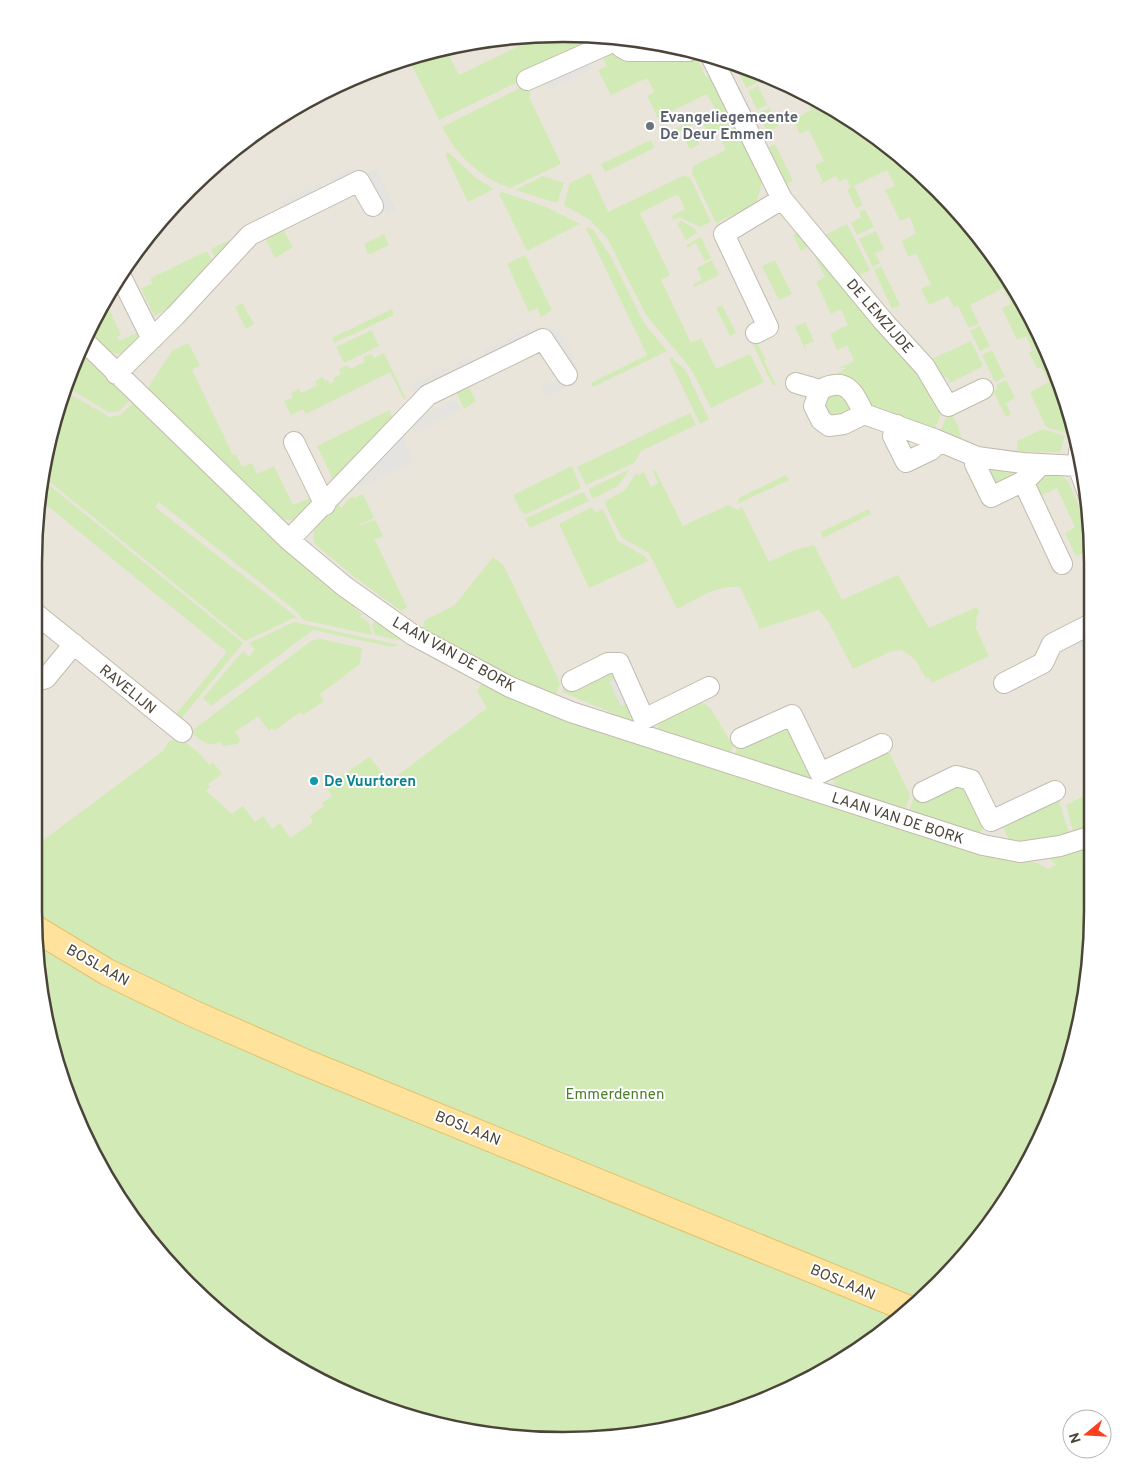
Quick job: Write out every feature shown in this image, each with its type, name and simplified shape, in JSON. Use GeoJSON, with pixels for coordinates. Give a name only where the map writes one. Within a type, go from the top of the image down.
{"type":"FeatureCollection","features":[{"type":"Feature","properties":{"kind":"main road","name":"BOSLAAN"},"geometry":{"type":"LineString","coordinates":[[43,933],[107,972],[192,1013],[313,1065],[902,1306]]}},
{"type":"Feature","properties":{"kind":"street"},"geometry":{"type":"LineString","coordinates":[[527,80],[604,45]]}},
{"type":"Feature","properties":{"kind":"street"},"geometry":{"type":"LineString","coordinates":[[620,46],[628,51],[654,51]]}},
{"type":"Feature","properties":{"kind":"street","name":"DE LEMZIJDE"},"geometry":{"type":"LineString","coordinates":[[716,65],[782,199],[884,322],[925,367],[948,406],[983,389]]}},
{"type":"Feature","properties":{"kind":"street"},"geometry":{"type":"LineString","coordinates":[[116,374],[152,339],[250,235],[359,181],[374,206]]}},
{"type":"Feature","properties":{"kind":"street"},"geometry":{"type":"LineString","coordinates":[[756,333],[768,328],[724,234],[782,199]]}},
{"type":"Feature","properties":{"kind":"street"},"geometry":{"type":"LineString","coordinates":[[123,285],[152,339]]}},
{"type":"Feature","properties":{"kind":"street"},"geometry":{"type":"LineString","coordinates":[[289,540],[428,395],[543,339],[567,375]]}},
{"type":"Feature","properties":{"kind":"street","name":"LAAN VAN DE BORK"},"geometry":{"type":"LineString","coordinates":[[90,347],[289,540],[344,586],[413,635],[510,687],[571,712],[641,726],[816,782],[983,845],[1020,852],[1060,846],[1084,838]]}},
{"type":"Feature","properties":{"kind":"street"},"geometry":{"type":"LineString","coordinates":[[796,383],[820,390]]}},
{"type":"Feature","properties":{"kind":"street"},"geometry":{"type":"LineString","coordinates":[[864,414],[855,395],[844,385],[830,385],[820,390],[816,397],[814,406],[821,420],[829,426],[844,424],[864,414],[977,457],[1042,464],[1074,460]]}},
{"type":"Feature","properties":{"kind":"street"},"geometry":{"type":"LineString","coordinates":[[897,425],[893,436],[906,462],[931,450],[939,441]]}},
{"type":"Feature","properties":{"kind":"street"},"geometry":{"type":"LineString","coordinates":[[294,442],[324,505]]}},
{"type":"Feature","properties":{"kind":"street"},"geometry":{"type":"LineString","coordinates":[[977,457],[974,464],[990,497],[1023,481],[1042,464]]}},
{"type":"Feature","properties":{"kind":"street"},"geometry":{"type":"LineString","coordinates":[[1023,481],[1062,564]]}},
{"type":"Feature","properties":{"kind":"street","name":"RAVELIJN"},"geometry":{"type":"LineString","coordinates":[[42,618],[182,732]]}},
{"type":"Feature","properties":{"kind":"street"},"geometry":{"type":"LineString","coordinates":[[1004,683],[1044,663],[1052,644],[1084,628]]}},
{"type":"Feature","properties":{"kind":"street"},"geometry":{"type":"LineString","coordinates":[[42,679],[46,678],[74,644]]}},
{"type":"Feature","properties":{"kind":"street"},"geometry":{"type":"LineString","coordinates":[[572,681],[608,663],[620,663],[641,726],[710,687]]}},
{"type":"Feature","properties":{"kind":"street","name":"LAAN VAN DE BORK"},"geometry":{"type":"LineString","coordinates":[[741,738],[792,715],[816,782]]}},
{"type":"Feature","properties":{"kind":"street","name":"LAAN VAN DE BORK"},"geometry":{"type":"LineString","coordinates":[[816,782],[882,744]]}},
{"type":"Feature","properties":{"kind":"street"},"geometry":{"type":"LineString","coordinates":[[923,792],[956,776],[971,780],[991,821],[1054,791]]}},
{"type":"Feature","properties":{"kind":"street","name":"LAAN VAN DE BORK"},"geometry":{"type":"LineString","coordinates":[[983,845],[991,821]]}},
{"type":"Feature","properties":{"kind":"shaded area"},"geometry":{"type":"Polygon","coordinates":[[[564,42],[632,47],[698,60],[731,70],[794,96],[824,112],[881,150],[907,172],[932,195],[977,246],[1015,303],[1031,333],[1057,396],[1067,429],[1080,495],[1083,529],[1084,911],[1080,979],[1067,1045],[1045,1110],[1031,1141],[997,1200],[977,1228],[929,1281],[42,913],[42,564],[47,495],[60,429],[70,396],[96,333],[112,303],[150,246],[172,220],[195,195],[246,150],[303,112],[333,96],[396,70],[429,60],[495,47],[529,44],[564,42]]]}},
{"type":"Feature","properties":{"kind":"shaded area"},"geometry":{"type":"Polygon","coordinates":[[[589,59],[594,68],[549,90],[544,81],[589,59]]]}},
{"type":"Feature","properties":{"kind":"shaded area"},"geometry":{"type":"Polygon","coordinates":[[[740,84],[767,141],[758,145],[731,89],[740,84]]]}},
{"type":"Feature","properties":{"kind":"shaded area"},"geometry":{"type":"Polygon","coordinates":[[[354,167],[359,177],[336,188],[332,179],[354,167]]]}},
{"type":"Feature","properties":{"kind":"shaded area"},"geometry":{"type":"Polygon","coordinates":[[[376,168],[397,211],[387,215],[367,173],[376,168]]]}},
{"type":"Feature","properties":{"kind":"shaded area"},"geometry":{"type":"Polygon","coordinates":[[[320,183],[324,194],[287,212],[281,201],[320,183]]]}},
{"type":"Feature","properties":{"kind":"shaded area"},"geometry":{"type":"Polygon","coordinates":[[[558,326],[579,369],[569,373],[549,330],[558,326]]]}},
{"type":"Feature","properties":{"kind":"shaded area"},"geometry":{"type":"Polygon","coordinates":[[[529,328],[533,338],[487,360],[482,351],[529,328]]]}},
{"type":"Feature","properties":{"kind":"shaded area"},"geometry":{"type":"Polygon","coordinates":[[[468,357],[473,367],[460,374],[455,364],[468,357]]]}},
{"type":"Feature","properties":{"kind":"shaded area"},"geometry":{"type":"Polygon","coordinates":[[[449,366],[453,377],[418,399],[411,385],[449,366]]]}},
{"type":"Feature","properties":{"kind":"shaded area"},"geometry":{"type":"Polygon","coordinates":[[[561,377],[566,387],[544,397],[540,387],[561,377]]]}},
{"type":"Feature","properties":{"kind":"shaded area"},"geometry":{"type":"Polygon","coordinates":[[[456,399],[461,409],[415,432],[407,423],[456,399]]]}},
{"type":"Feature","properties":{"kind":"shaded area"},"geometry":{"type":"Polygon","coordinates":[[[400,433],[414,461],[362,487],[354,479],[400,433]]]}},
{"type":"Feature","properties":{"kind":"shaded area"},"geometry":{"type":"Polygon","coordinates":[[[1084,631],[1084,646],[1074,651],[1068,639],[1084,631]]]}},
{"type":"Feature","properties":{"kind":"shaded area"},"geometry":{"type":"Polygon","coordinates":[[[620,676],[632,700],[621,706],[609,681],[620,676]]]}},
{"type":"Feature","properties":{"kind":"green space"},"geometry":{"type":"Polygon","coordinates":[[[564,42],[597,44],[439,120],[412,65],[449,56],[459,75],[522,45],[564,42]]]}},
{"type":"Feature","properties":{"kind":"green space"},"geometry":{"type":"Polygon","coordinates":[[[612,52],[616,55],[694,60],[699,62],[706,77],[712,75],[735,123],[709,135],[700,116],[715,109],[707,94],[658,118],[647,96],[654,92],[647,78],[611,95],[598,70],[607,66],[601,54],[612,52]]]}},
{"type":"Feature","properties":{"kind":"green space"},"geometry":{"type":"Polygon","coordinates":[[[739,73],[755,79],[757,83],[746,88],[739,73]]]}},
{"type":"Feature","properties":{"kind":"green space"},"geometry":{"type":"Polygon","coordinates":[[[527,86],[531,95],[529,97],[561,164],[510,188],[479,172],[470,164],[455,147],[442,127],[527,86]]]}},
{"type":"Feature","properties":{"kind":"green space"},"geometry":{"type":"Polygon","coordinates":[[[758,86],[767,105],[757,110],[748,91],[758,86]]]}},
{"type":"Feature","properties":{"kind":"green space"},"geometry":{"type":"Polygon","coordinates":[[[807,103],[853,130],[881,150],[932,195],[977,246],[1015,303],[1031,333],[1057,396],[1067,429],[1066,433],[1046,427],[1030,392],[1049,382],[1041,367],[1038,369],[1029,353],[1033,351],[1026,336],[1017,340],[1002,308],[1011,304],[1003,288],[970,305],[979,323],[969,328],[958,306],[954,307],[948,296],[929,305],[921,289],[931,284],[916,253],[908,257],[902,241],[916,234],[910,217],[900,221],[885,190],[895,186],[887,170],[854,186],[863,205],[856,208],[847,190],[851,187],[846,178],[839,182],[836,176],[809,190],[823,182],[815,165],[824,161],[809,130],[800,134],[793,120],[811,110],[807,103]]]}},
{"type":"Feature","properties":{"kind":"green space"},"geometry":{"type":"Polygon","coordinates":[[[769,108],[778,126],[769,131],[771,139],[758,113],[769,108]]]}},
{"type":"Feature","properties":{"kind":"green space"},"geometry":{"type":"Polygon","coordinates":[[[689,122],[700,144],[690,149],[686,142],[694,138],[689,127],[660,141],[658,137],[689,122]]]}},
{"type":"Feature","properties":{"kind":"green space"},"geometry":{"type":"Polygon","coordinates":[[[737,126],[763,180],[756,204],[716,223],[692,173],[693,166],[726,150],[719,135],[737,126]]]}},
{"type":"Feature","properties":{"kind":"green space"},"geometry":{"type":"Polygon","coordinates":[[[651,140],[654,148],[605,172],[601,164],[651,140]]]}},
{"type":"Feature","properties":{"kind":"green space"},"geometry":{"type":"Polygon","coordinates":[[[775,144],[793,181],[782,186],[765,149],[775,144]]]}},
{"type":"Feature","properties":{"kind":"green space"},"geometry":{"type":"Polygon","coordinates":[[[447,151],[476,178],[494,189],[468,202],[446,156],[447,151]]]}},
{"type":"Feature","properties":{"kind":"green space"},"geometry":{"type":"Polygon","coordinates":[[[590,173],[608,212],[683,176],[690,177],[711,222],[700,227],[679,217],[673,220],[672,216],[685,209],[678,194],[640,213],[670,275],[661,280],[691,343],[701,338],[716,369],[750,354],[764,382],[711,408],[691,369],[646,315],[607,238],[590,220],[564,205],[570,183],[590,173]]]}},
{"type":"Feature","properties":{"kind":"green space"},"geometry":{"type":"Polygon","coordinates":[[[543,176],[564,183],[557,203],[515,190],[543,176]]]}},
{"type":"Feature","properties":{"kind":"green space"},"geometry":{"type":"Polygon","coordinates":[[[502,192],[546,207],[580,224],[527,251],[499,194],[502,192]]]}},
{"type":"Feature","properties":{"kind":"green space"},"geometry":{"type":"Polygon","coordinates":[[[865,209],[874,227],[857,235],[851,223],[861,217],[859,212],[865,209]]]}},
{"type":"Feature","properties":{"kind":"green space"},"geometry":{"type":"Polygon","coordinates":[[[681,221],[694,228],[697,233],[686,240],[677,223],[681,221]]]}},
{"type":"Feature","properties":{"kind":"green space"},"geometry":{"type":"Polygon","coordinates":[[[847,224],[870,270],[859,276],[855,269],[850,271],[821,237],[847,224]]]}},
{"type":"Feature","properties":{"kind":"green space"},"geometry":{"type":"Polygon","coordinates":[[[585,226],[593,230],[611,257],[644,323],[667,351],[593,387],[591,383],[647,355],[585,226]]]}},
{"type":"Feature","properties":{"kind":"green space"},"geometry":{"type":"Polygon","coordinates":[[[283,229],[293,247],[275,258],[264,236],[283,229]]]}},
{"type":"Feature","properties":{"kind":"green space"},"geometry":{"type":"Polygon","coordinates":[[[801,231],[925,379],[941,413],[934,432],[875,409],[823,382],[846,368],[839,368],[854,361],[847,345],[837,350],[830,334],[848,325],[841,309],[831,314],[816,282],[825,277],[810,246],[801,251],[793,235],[801,231]]]}},
{"type":"Feature","properties":{"kind":"green space"},"geometry":{"type":"Polygon","coordinates":[[[876,231],[884,249],[875,253],[880,263],[873,267],[859,239],[876,231]]]}},
{"type":"Feature","properties":{"kind":"green space"},"geometry":{"type":"Polygon","coordinates":[[[384,234],[389,245],[370,254],[368,253],[364,244],[384,234]]]}},
{"type":"Feature","properties":{"kind":"green space"},"geometry":{"type":"Polygon","coordinates":[[[236,237],[217,261],[211,249],[236,237]]]}},
{"type":"Feature","properties":{"kind":"green space"},"geometry":{"type":"Polygon","coordinates":[[[701,237],[711,258],[705,261],[696,243],[687,248],[686,245],[701,237]]]}},
{"type":"Feature","properties":{"kind":"green space"},"geometry":{"type":"Polygon","coordinates":[[[207,251],[214,264],[169,312],[167,309],[154,316],[141,288],[152,284],[151,278],[207,251]]]}},
{"type":"Feature","properties":{"kind":"green space"},"geometry":{"type":"Polygon","coordinates":[[[525,255],[552,310],[541,317],[537,308],[529,312],[507,264],[525,255]]]}},
{"type":"Feature","properties":{"kind":"green space"},"geometry":{"type":"Polygon","coordinates":[[[712,260],[719,275],[695,287],[693,284],[702,280],[697,268],[712,260]]]}},
{"type":"Feature","properties":{"kind":"green space"},"geometry":{"type":"Polygon","coordinates":[[[775,260],[792,294],[779,300],[762,266],[775,260]]]}},
{"type":"Feature","properties":{"kind":"green space"},"geometry":{"type":"Polygon","coordinates":[[[881,266],[900,305],[892,309],[874,270],[881,266]]]}},
{"type":"Feature","properties":{"kind":"green space"},"geometry":{"type":"Polygon","coordinates":[[[242,303],[254,324],[246,329],[235,307],[242,303]]]}},
{"type":"Feature","properties":{"kind":"green space"},"geometry":{"type":"Polygon","coordinates":[[[722,305],[736,333],[730,336],[716,308],[722,305]]]}},
{"type":"Feature","properties":{"kind":"green space"},"geometry":{"type":"Polygon","coordinates":[[[109,309],[121,335],[117,337],[119,341],[143,330],[144,336],[124,355],[110,352],[94,337],[109,309]]]}},
{"type":"Feature","properties":{"kind":"green space"},"geometry":{"type":"Polygon","coordinates":[[[392,309],[394,315],[334,343],[332,338],[392,309]]]}},
{"type":"Feature","properties":{"kind":"green space"},"geometry":{"type":"Polygon","coordinates":[[[805,322],[814,341],[805,345],[808,356],[795,327],[805,322]]]}},
{"type":"Feature","properties":{"kind":"green space"},"geometry":{"type":"Polygon","coordinates":[[[980,326],[990,346],[980,351],[970,331],[980,326]]]}},
{"type":"Feature","properties":{"kind":"green space"},"geometry":{"type":"Polygon","coordinates":[[[372,330],[379,346],[344,363],[336,347],[372,330]]]}},
{"type":"Feature","properties":{"kind":"green space"},"geometry":{"type":"Polygon","coordinates":[[[755,339],[776,385],[773,386],[751,340],[755,339]]]}},
{"type":"Feature","properties":{"kind":"green space"},"geometry":{"type":"Polygon","coordinates":[[[971,341],[983,366],[950,383],[947,377],[942,379],[932,359],[971,341]]]}},
{"type":"Feature","properties":{"kind":"green space"},"geometry":{"type":"Polygon","coordinates":[[[188,343],[200,365],[192,370],[233,455],[236,454],[242,467],[252,463],[257,474],[274,466],[293,505],[314,496],[315,499],[295,520],[284,520],[276,516],[147,389],[172,351],[188,343]]]}},
{"type":"Feature","properties":{"kind":"green space"},"geometry":{"type":"Polygon","coordinates":[[[992,350],[1005,377],[995,382],[982,355],[992,350]]]}},
{"type":"Feature","properties":{"kind":"green space"},"geometry":{"type":"Polygon","coordinates":[[[384,353],[406,399],[404,399],[390,372],[306,414],[303,409],[291,415],[284,401],[293,397],[291,393],[299,389],[301,393],[317,386],[315,381],[323,377],[330,384],[335,381],[333,378],[341,374],[339,369],[347,365],[350,369],[365,362],[363,357],[372,354],[374,358],[384,353]]]}},
{"type":"Feature","properties":{"kind":"green space"},"geometry":{"type":"Polygon","coordinates":[[[87,354],[132,398],[118,412],[108,412],[72,390],[87,354]]]}},
{"type":"Feature","properties":{"kind":"green space"},"geometry":{"type":"Polygon","coordinates":[[[671,357],[686,371],[709,419],[700,424],[669,359],[671,357]]]}},
{"type":"Feature","properties":{"kind":"green space"},"geometry":{"type":"Polygon","coordinates":[[[1006,380],[1015,398],[1006,403],[1011,414],[1006,417],[993,391],[998,389],[996,385],[1006,380]]]}},
{"type":"Feature","properties":{"kind":"green space"},"geometry":{"type":"Polygon","coordinates":[[[467,383],[476,401],[464,409],[455,389],[467,383]]]}},
{"type":"Feature","properties":{"kind":"green space"},"geometry":{"type":"Polygon","coordinates":[[[836,389],[853,407],[848,416],[827,416],[823,398],[836,389]]]}},
{"type":"Feature","properties":{"kind":"green space"},"geometry":{"type":"Polygon","coordinates":[[[71,394],[109,417],[120,415],[135,401],[356,605],[354,608],[362,614],[360,617],[369,623],[372,635],[303,620],[296,611],[159,502],[155,507],[299,619],[294,618],[245,641],[49,481],[60,429],[71,394]]]}},
{"type":"Feature","properties":{"kind":"green space"},"geometry":{"type":"Polygon","coordinates":[[[389,410],[395,422],[335,483],[317,446],[389,410]]]}},
{"type":"Feature","properties":{"kind":"green space"},"geometry":{"type":"Polygon","coordinates":[[[690,413],[696,425],[641,451],[634,463],[586,485],[577,467],[690,413]]]}},
{"type":"Feature","properties":{"kind":"green space"},"geometry":{"type":"Polygon","coordinates":[[[951,413],[958,426],[962,440],[940,431],[947,415],[951,413]]]}},
{"type":"Feature","properties":{"kind":"green space"},"geometry":{"type":"Polygon","coordinates":[[[1043,429],[1065,436],[1060,452],[1017,452],[1017,441],[1043,429]]]}},
{"type":"Feature","properties":{"kind":"green space"},"geometry":{"type":"Polygon","coordinates":[[[981,465],[1025,469],[995,490],[981,465]]]}},
{"type":"Feature","properties":{"kind":"green space"},"geometry":{"type":"Polygon","coordinates":[[[572,466],[581,488],[526,514],[522,513],[513,495],[572,466]]]}},
{"type":"Feature","properties":{"kind":"green space"},"geometry":{"type":"Polygon","coordinates":[[[630,469],[618,486],[594,498],[591,496],[589,489],[630,469]]]}},
{"type":"Feature","properties":{"kind":"green space"},"geometry":{"type":"Polygon","coordinates":[[[655,470],[683,526],[728,505],[737,510],[742,507],[769,562],[792,551],[814,545],[842,600],[898,575],[929,628],[977,607],[979,613],[976,618],[977,625],[975,626],[989,656],[932,683],[929,677],[926,679],[915,659],[901,650],[892,651],[853,669],[828,621],[819,610],[760,629],[740,587],[715,590],[677,609],[649,553],[622,538],[604,502],[625,490],[636,473],[639,475],[644,472],[651,487],[658,483],[653,471],[655,470]]]}},
{"type":"Feature","properties":{"kind":"green space"},"geometry":{"type":"Polygon","coordinates":[[[1043,471],[1061,474],[1069,483],[1081,512],[1084,553],[1076,556],[1065,533],[1075,527],[1057,488],[1038,497],[1033,480],[1043,471]]]}},
{"type":"Feature","properties":{"kind":"green space"},"geometry":{"type":"Polygon","coordinates":[[[786,475],[789,480],[737,504],[739,498],[786,475]]]}},
{"type":"Feature","properties":{"kind":"green space"},"geometry":{"type":"Polygon","coordinates":[[[49,485],[243,643],[181,719],[176,714],[227,652],[46,505],[49,485]]]}},
{"type":"Feature","properties":{"kind":"green space"},"geometry":{"type":"Polygon","coordinates":[[[583,492],[589,501],[530,528],[525,519],[583,492]]]}},
{"type":"Feature","properties":{"kind":"green space"},"geometry":{"type":"Polygon","coordinates":[[[363,494],[374,518],[358,525],[341,508],[352,496],[354,498],[363,494]]]}},
{"type":"Feature","properties":{"kind":"green space"},"geometry":{"type":"Polygon","coordinates":[[[337,504],[376,542],[407,607],[401,611],[352,575],[315,544],[313,538],[316,527],[323,517],[337,504]]]}},
{"type":"Feature","properties":{"kind":"green space"},"geometry":{"type":"Polygon","coordinates":[[[592,507],[595,513],[603,509],[618,541],[646,557],[648,561],[589,588],[559,524],[592,507]]]}},
{"type":"Feature","properties":{"kind":"green space"},"geometry":{"type":"Polygon","coordinates":[[[869,509],[871,514],[823,538],[821,532],[869,509]]]}},
{"type":"Feature","properties":{"kind":"green space"},"geometry":{"type":"Polygon","coordinates":[[[375,520],[383,536],[374,540],[359,526],[375,520]]]}},
{"type":"Feature","properties":{"kind":"green space"},"geometry":{"type":"Polygon","coordinates":[[[493,557],[504,566],[560,683],[556,695],[520,681],[425,631],[423,626],[425,620],[455,605],[493,557]]]}},
{"type":"Feature","properties":{"kind":"green space"},"geometry":{"type":"Polygon","coordinates":[[[376,619],[402,636],[399,640],[375,635],[372,625],[376,619]]]}},
{"type":"Feature","properties":{"kind":"green space"},"geometry":{"type":"Polygon","coordinates":[[[294,622],[399,645],[392,647],[313,630],[211,706],[203,698],[243,651],[249,657],[255,649],[249,643],[294,622]]]}},
{"type":"Feature","properties":{"kind":"green space"},"geometry":{"type":"Polygon","coordinates":[[[320,639],[362,648],[360,664],[320,694],[324,701],[303,715],[300,712],[274,731],[272,728],[269,731],[258,716],[235,732],[241,741],[237,744],[223,746],[220,742],[209,744],[193,734],[193,730],[311,641],[320,639]]]}},
{"type":"Feature","properties":{"kind":"green space"},"geometry":{"type":"Polygon","coordinates":[[[610,670],[620,676],[610,681],[621,706],[632,700],[634,718],[628,722],[618,720],[615,714],[562,692],[565,684],[610,670]]]}},
{"type":"Feature","properties":{"kind":"green space","name":"Emmerdennen"},"geometry":{"type":"Polygon","coordinates":[[[486,684],[1021,860],[1037,863],[1048,869],[1057,865],[1047,857],[1084,847],[1083,945],[1080,979],[1067,1045],[1045,1110],[1031,1141],[997,1200],[977,1228],[932,1279],[881,1324],[824,1362],[794,1378],[731,1404],[698,1414],[632,1427],[564,1432],[529,1430],[495,1427],[429,1414],[364,1392],[333,1378],[274,1344],[246,1324],[195,1279],[172,1254],[150,1228],[112,1171],[82,1110],[70,1078],[60,1045],[47,979],[42,911],[42,841],[163,751],[168,742],[179,737],[200,754],[209,765],[213,762],[222,774],[208,784],[210,787],[206,791],[232,814],[243,806],[255,822],[263,816],[272,829],[280,823],[290,838],[313,822],[310,816],[324,806],[322,803],[332,796],[326,787],[366,759],[370,757],[389,782],[487,708],[477,691],[481,685],[486,684]]]}},
{"type":"Feature","properties":{"kind":"green space"},"geometry":{"type":"Polygon","coordinates":[[[701,701],[711,709],[732,744],[734,744],[730,755],[658,731],[657,722],[701,701]]]}},
{"type":"Feature","properties":{"kind":"green space"},"geometry":{"type":"Polygon","coordinates":[[[787,727],[810,776],[804,779],[734,757],[738,743],[787,727]]]}},
{"type":"Feature","properties":{"kind":"green space"},"geometry":{"type":"Polygon","coordinates":[[[886,746],[910,795],[905,811],[837,789],[830,773],[886,746]]]}},
{"type":"Feature","properties":{"kind":"green space"},"geometry":{"type":"Polygon","coordinates":[[[962,783],[986,824],[980,832],[975,834],[908,813],[915,794],[962,783]]]}},
{"type":"Feature","properties":{"kind":"green space"},"geometry":{"type":"Polygon","coordinates":[[[1057,796],[1070,835],[1064,838],[1015,842],[1009,840],[1001,823],[1057,796]]]}},
{"type":"Feature","properties":{"kind":"green space"},"geometry":{"type":"Polygon","coordinates":[[[1084,796],[1084,831],[1074,835],[1066,805],[1084,796]]]}},
{"type":"Feature","properties":{"kind":"place","name":"Evangeliegemeente De Deur Emmen"},"geometry":{"type":"Point","coordinates":[650,126]}},
{"type":"Feature","properties":{"kind":"place","name":"De Vuurtoren"},"geometry":{"type":"Point","coordinates":[314,781]}}]}
